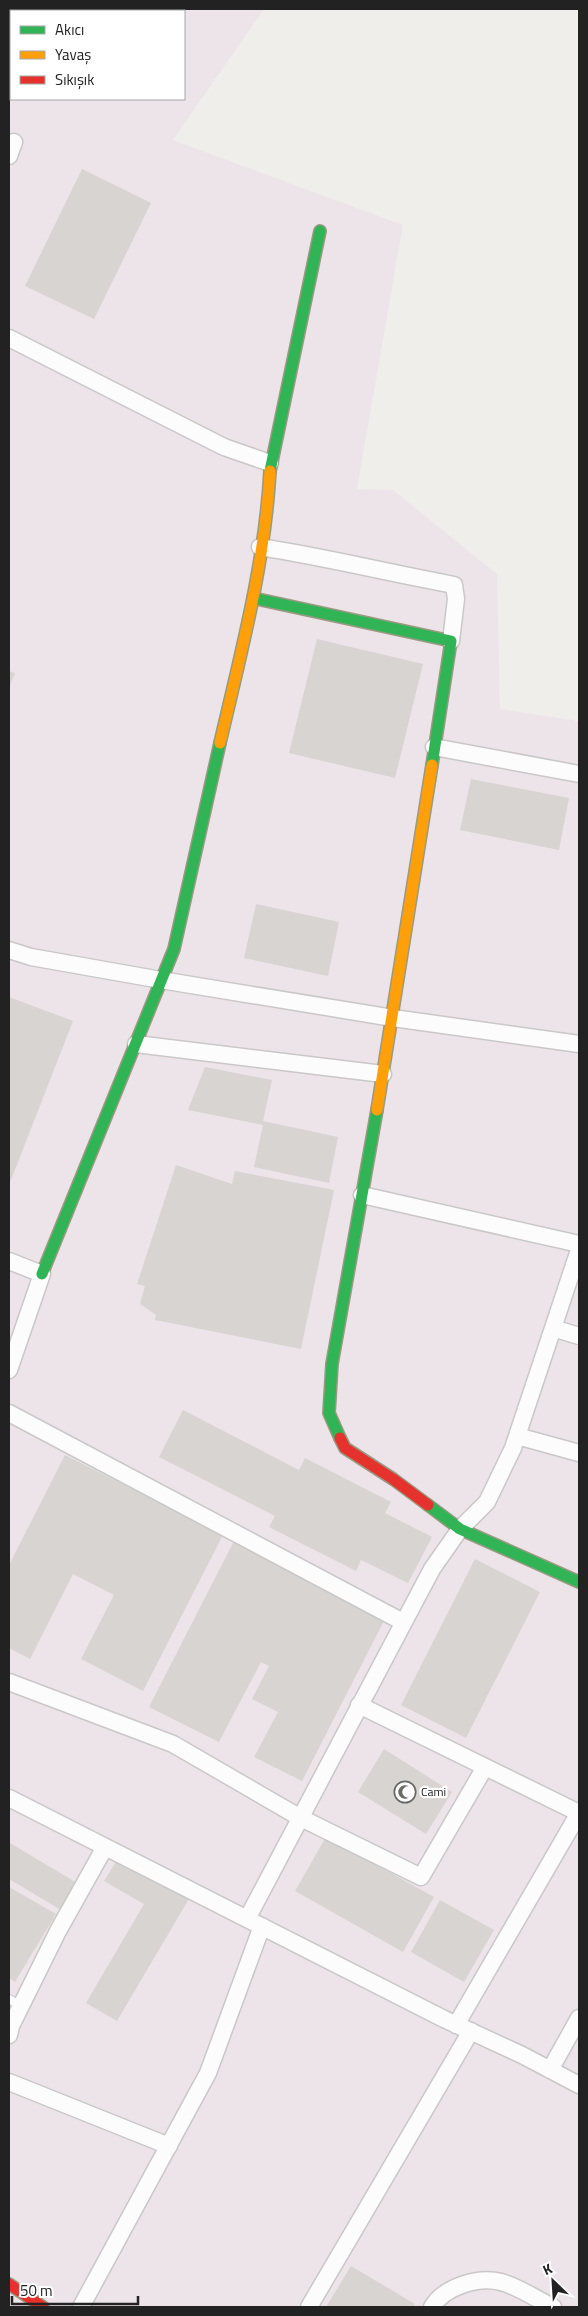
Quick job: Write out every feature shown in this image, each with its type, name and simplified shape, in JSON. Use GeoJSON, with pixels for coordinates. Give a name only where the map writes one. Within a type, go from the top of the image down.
{"type":"FeatureCollection","features":[{"type":"Feature","properties":{"kind":"street"},"geometry":{"type":"LineString","coordinates":[[9,1370],[42,1274],[174,949],[253,598],[268,501],[270,463],[320,231]]}},
{"type":"Feature","properties":{"kind":"street"},"geometry":{"type":"LineString","coordinates":[[9,338],[224,447],[270,463]]}},
{"type":"Feature","properties":{"kind":"street"},"geometry":{"type":"LineString","coordinates":[[260,547],[316,555],[397,574],[454,584],[455,613],[451,641],[384,1074],[332,1364],[329,1413],[345,1448],[460,1529],[579,1582]]}},
{"type":"Feature","properties":{"kind":"street"},"geometry":{"type":"LineString","coordinates":[[253,598],[451,641]]}},
{"type":"Feature","properties":{"kind":"street"},"geometry":{"type":"LineString","coordinates":[[434,747],[579,774]]}},
{"type":"Feature","properties":{"kind":"street"},"geometry":{"type":"LineString","coordinates":[[9,950],[31,957],[161,980],[393,1018],[579,1044]]}},
{"type":"Feature","properties":{"kind":"street"},"geometry":{"type":"LineString","coordinates":[[136,1044],[384,1074]]}},
{"type":"Feature","properties":{"kind":"street"},"geometry":{"type":"LineString","coordinates":[[362,1195],[579,1244]]}},
{"type":"Feature","properties":{"kind":"street"},"geometry":{"type":"LineString","coordinates":[[246,1919],[432,1569],[460,1529],[487,1502],[517,1436],[579,1250]]}},
{"type":"Feature","properties":{"kind":"street"},"geometry":{"type":"LineString","coordinates":[[9,1261],[42,1274]]}},
{"type":"Feature","properties":{"kind":"street"},"geometry":{"type":"LineString","coordinates":[[553,1328],[579,1336]]}},
{"type":"Feature","properties":{"kind":"street"},"geometry":{"type":"LineString","coordinates":[[9,1412],[403,1622]]}},
{"type":"Feature","properties":{"kind":"street"},"geometry":{"type":"LineString","coordinates":[[517,1436],[579,1453]]}},
{"type":"Feature","properties":{"kind":"street"},"geometry":{"type":"LineString","coordinates":[[9,1682],[173,1744],[299,1817],[421,1877],[485,1767]]}},
{"type":"Feature","properties":{"kind":"street"},"geometry":{"type":"LineString","coordinates":[[309,2307],[579,1813],[359,1705]]}},
{"type":"Feature","properties":{"kind":"street"},"geometry":{"type":"LineString","coordinates":[[9,1798],[579,2085]]}},
{"type":"Feature","properties":{"kind":"street"},"geometry":{"type":"LineString","coordinates":[[9,2035],[15,2002],[58,1931],[105,1847]]}},
{"type":"Feature","properties":{"kind":"street"},"geometry":{"type":"LineString","coordinates":[[81,2307],[208,2073],[262,1926]]}},
{"type":"Feature","properties":{"kind":"street"},"geometry":{"type":"LineString","coordinates":[[550,2070],[579,2018]]}},
{"type":"Feature","properties":{"kind":"street"},"geometry":{"type":"LineString","coordinates":[[9,2082],[168,2146]]}},
{"type":"Feature","properties":{"kind":"street"},"geometry":{"type":"LineString","coordinates":[[432,2307],[436,2299],[456,2286],[476,2282],[500,2282],[553,2307]]}},
{"type":"Feature","properties":{"kind":"street"},"geometry":{"type":"LineString","coordinates":[[9,2284],[43,2307]]}},
{"type":"Feature","properties":{"kind":"shaded area"},"geometry":{"type":"Polygon","coordinates":[[[9,9],[264,9],[173,140],[403,225],[357,489],[393,490],[497,574],[500,709],[579,721],[579,2307],[9,2307],[9,9]]]}},
{"type":"Feature","properties":{"kind":"building"},"geometry":{"type":"Polygon","coordinates":[[[9,9],[34,9],[10,10],[9,75],[9,9]]]}},
{"type":"Feature","properties":{"kind":"building"},"geometry":{"type":"Polygon","coordinates":[[[82,169],[151,203],[94,319],[25,286],[82,169]]]}},
{"type":"Feature","properties":{"kind":"building"},"geometry":{"type":"Polygon","coordinates":[[[317,639],[423,664],[395,778],[289,753],[317,639]]]}},
{"type":"Feature","properties":{"kind":"building"},"geometry":{"type":"Polygon","coordinates":[[[9,671],[15,673],[9,688],[9,671]]]}},
{"type":"Feature","properties":{"kind":"building"},"geometry":{"type":"Polygon","coordinates":[[[471,779],[569,798],[559,850],[460,830],[471,779]]]}},
{"type":"Feature","properties":{"kind":"building"},"geometry":{"type":"Polygon","coordinates":[[[256,904],[339,922],[328,976],[244,958],[256,904]]]}},
{"type":"Feature","properties":{"kind":"building"},"geometry":{"type":"Polygon","coordinates":[[[9,997],[73,1021],[9,1185],[9,997]]]}},
{"type":"Feature","properties":{"kind":"building"},"geometry":{"type":"Polygon","coordinates":[[[205,1067],[272,1080],[263,1121],[338,1137],[329,1183],[254,1167],[263,1125],[188,1110],[205,1067]]]}},
{"type":"Feature","properties":{"kind":"building"},"geometry":{"type":"Polygon","coordinates":[[[176,1165],[232,1184],[235,1171],[334,1190],[301,1349],[155,1320],[156,1315],[140,1304],[145,1286],[137,1284],[176,1165]]]}},
{"type":"Feature","properties":{"kind":"building"},"geometry":{"type":"Polygon","coordinates":[[[183,1410],[299,1470],[305,1458],[391,1502],[385,1513],[432,1537],[408,1583],[361,1560],[356,1571],[269,1527],[275,1516],[159,1457],[183,1410]]]}},
{"type":"Feature","properties":{"kind":"building"},"geometry":{"type":"Polygon","coordinates":[[[65,1455],[223,1535],[143,1691],[81,1659],[114,1595],[73,1574],[30,1659],[9,1648],[9,1565],[65,1455]]]}},
{"type":"Feature","properties":{"kind":"building"},"geometry":{"type":"Polygon","coordinates":[[[234,1541],[388,1613],[302,1781],[254,1757],[278,1712],[252,1699],[269,1666],[261,1662],[219,1742],[149,1707],[234,1541]]]}},
{"type":"Feature","properties":{"kind":"building"},"geometry":{"type":"Polygon","coordinates":[[[475,1559],[540,1592],[466,1738],[401,1705],[475,1559]]]}},
{"type":"Feature","properties":{"kind":"building","name":"Cami"},"geometry":{"type":"Polygon","coordinates":[[[384,1749],[452,1792],[426,1834],[358,1792],[384,1749]]]}},
{"type":"Feature","properties":{"kind":"building"},"geometry":{"type":"Polygon","coordinates":[[[326,1837],[434,1897],[403,1952],[295,1891],[326,1837]]]}},
{"type":"Feature","properties":{"kind":"building"},"geometry":{"type":"Polygon","coordinates":[[[10,1843],[77,1883],[61,1910],[9,1879],[10,1843]]]}},
{"type":"Feature","properties":{"kind":"building"},"geometry":{"type":"Polygon","coordinates":[[[117,1860],[190,1897],[117,2021],[86,2003],[144,1904],[104,1881],[117,1860]]]}},
{"type":"Feature","properties":{"kind":"building"},"geometry":{"type":"Polygon","coordinates":[[[9,1887],[56,1914],[15,1982],[9,1978],[9,1887]]]}},
{"type":"Feature","properties":{"kind":"building"},"geometry":{"type":"Polygon","coordinates":[[[440,1900],[494,1930],[464,1982],[411,1952],[440,1900]]]}},
{"type":"Feature","properties":{"kind":"building"},"geometry":{"type":"Polygon","coordinates":[[[351,2266],[415,2304],[413,2307],[326,2307],[351,2266]]]}},
{"type":"Feature","properties":{"kind":"traffic: fast"},"geometry":{"type":"LineString","coordinates":[[270,471],[320,231]]}},
{"type":"Feature","properties":{"kind":"traffic: fast"},"geometry":{"type":"LineString","coordinates":[[253,598],[451,641],[432,765]]}},
{"type":"Feature","properties":{"kind":"traffic: fast"},"geometry":{"type":"LineString","coordinates":[[42,1274],[174,949],[220,743]]}},
{"type":"Feature","properties":{"kind":"traffic: fast"},"geometry":{"type":"LineString","coordinates":[[340,1438],[329,1413],[332,1364],[377,1110]]}},
{"type":"Feature","properties":{"kind":"traffic: fast"},"geometry":{"type":"LineString","coordinates":[[428,1505],[460,1529],[579,1582]]}},
{"type":"Feature","properties":{"kind":"traffic: slow"},"geometry":{"type":"LineString","coordinates":[[220,743],[258,574],[270,471]]}},
{"type":"Feature","properties":{"kind":"traffic: slow"},"geometry":{"type":"LineString","coordinates":[[377,1110],[432,765]]}},
{"type":"Feature","properties":{"kind":"traffic: jam"},"geometry":{"type":"LineString","coordinates":[[340,1438],[345,1448],[393,1479],[428,1505]]}},
{"type":"Feature","properties":{"kind":"traffic: jam"},"geometry":{"type":"LineString","coordinates":[[9,2284],[43,2307]]}},
{"type":"Feature","properties":{"kind":"place","name":"Cami"},"geometry":{"type":"Point","coordinates":[405,1792]}}]}
